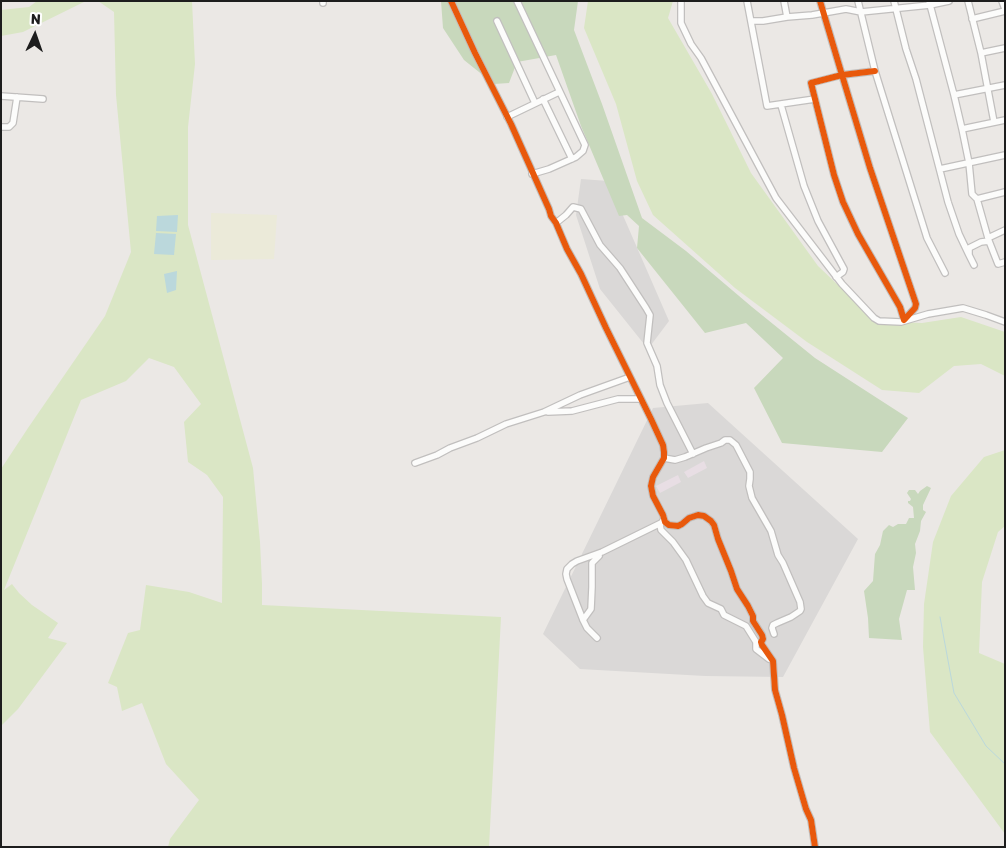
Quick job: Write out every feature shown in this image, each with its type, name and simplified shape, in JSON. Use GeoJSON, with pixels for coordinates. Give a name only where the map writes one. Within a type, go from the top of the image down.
{"type":"FeatureCollection","features":[{"type":"Feature","properties":{"kind":"street"},"geometry":{"type":"LineString","coordinates":[[451,1],[507,117],[551,216],[663,445],[664,458],[653,477],[651,486],[663,521],[661,530],[673,542],[686,560],[703,596],[708,602],[721,609],[724,615],[746,626],[756,642],[756,649],[773,661]]}},
{"type":"Feature","properties":{"kind":"street"},"geometry":{"type":"LineString","coordinates":[[517,1],[585,145],[583,151],[572,158],[532,174]]}},
{"type":"Feature","properties":{"kind":"street"},"geometry":{"type":"LineString","coordinates":[[681,1],[682,24],[690,44],[701,58],[776,198],[836,277],[876,319],[901,322],[963,308],[1005,322]]}},
{"type":"Feature","properties":{"kind":"street"},"geometry":{"type":"LineString","coordinates":[[747,1],[767,106],[815,99]]}},
{"type":"Feature","properties":{"kind":"street"},"geometry":{"type":"LineString","coordinates":[[784,1],[787,17]]}},
{"type":"Feature","properties":{"kind":"street"},"geometry":{"type":"LineString","coordinates":[[820,1],[870,168],[916,304],[915,308],[904,320]]}},
{"type":"Feature","properties":{"kind":"street"},"geometry":{"type":"LineString","coordinates":[[858,1],[875,71],[927,238],[944,273]]}},
{"type":"Feature","properties":{"kind":"street"},"geometry":{"type":"LineString","coordinates":[[894,1],[948,202],[959,234],[974,266]]}},
{"type":"Feature","properties":{"kind":"street"},"geometry":{"type":"LineString","coordinates":[[752,21],[846,10],[861,12],[950,1]]}},
{"type":"Feature","properties":{"kind":"street"},"geometry":{"type":"LineString","coordinates":[[968,1],[981,53],[994,122]]}},
{"type":"Feature","properties":{"kind":"street"},"geometry":{"type":"LineString","coordinates":[[972,19],[1005,10],[1002,1]]}},
{"type":"Feature","properties":{"kind":"street"},"geometry":{"type":"LineString","coordinates":[[930,3],[962,129],[969,163],[972,194],[977,198],[988,239],[998,264],[1005,262]]}},
{"type":"Feature","properties":{"kind":"street"},"geometry":{"type":"LineString","coordinates":[[497,21],[535,103]]}},
{"type":"Feature","properties":{"kind":"street"},"geometry":{"type":"LineString","coordinates":[[981,53],[1005,48]]}},
{"type":"Feature","properties":{"kind":"street"},"geometry":{"type":"LineString","coordinates":[[875,71],[842,75],[811,82],[834,175],[843,202],[858,234],[900,307],[904,320]]}},
{"type":"Feature","properties":{"kind":"street"},"geometry":{"type":"LineString","coordinates":[[954,95],[1005,84]]}},
{"type":"Feature","properties":{"kind":"street"},"geometry":{"type":"LineString","coordinates":[[507,117],[559,92]]}},
{"type":"Feature","properties":{"kind":"street"},"geometry":{"type":"LineString","coordinates":[[1,96],[43,99]]}},
{"type":"Feature","properties":{"kind":"street"},"geometry":{"type":"LineString","coordinates":[[1,127],[9,127],[13,123],[17,97]]}},
{"type":"Feature","properties":{"kind":"street"},"geometry":{"type":"LineString","coordinates":[[543,100],[572,158]]}},
{"type":"Feature","properties":{"kind":"street"},"geometry":{"type":"LineString","coordinates":[[781,105],[804,186],[818,221],[844,269],[844,272],[836,277]]}},
{"type":"Feature","properties":{"kind":"street"},"geometry":{"type":"LineString","coordinates":[[962,129],[1005,120]]}},
{"type":"Feature","properties":{"kind":"street"},"geometry":{"type":"LineString","coordinates":[[940,168],[1005,155]]}},
{"type":"Feature","properties":{"kind":"street"},"geometry":{"type":"LineString","coordinates":[[977,198],[1005,192]]}},
{"type":"Feature","properties":{"kind":"street"},"geometry":{"type":"LineString","coordinates":[[556,223],[573,206],[581,209],[600,245],[620,268],[646,308],[650,315],[647,343],[657,366],[660,385],[693,454]]}},
{"type":"Feature","properties":{"kind":"street"},"geometry":{"type":"LineString","coordinates":[[969,255],[969,248],[1005,230]]}},
{"type":"Feature","properties":{"kind":"street"},"geometry":{"type":"LineString","coordinates":[[415,463],[506,424],[544,412],[580,395],[630,377]]}},
{"type":"Feature","properties":{"kind":"street"},"geometry":{"type":"LineString","coordinates":[[544,412],[572,411],[618,399],[640,399]]}},
{"type":"Feature","properties":{"kind":"street"},"geometry":{"type":"LineString","coordinates":[[664,458],[675,460],[685,458],[725,440],[730,440],[736,445],[748,467],[752,498],[771,531],[778,554],[800,602],[800,611],[773,625],[774,634]]}},
{"type":"Feature","properties":{"kind":"street"},"geometry":{"type":"LineString","coordinates":[[663,521],[676,526],[696,515],[704,516],[714,525],[737,590],[748,606],[753,616],[753,621],[762,635],[762,645],[773,661],[776,690],[794,768],[811,820],[815,847]]}},
{"type":"Feature","properties":{"kind":"street"},"geometry":{"type":"LineString","coordinates":[[597,638],[587,628],[583,620],[567,579],[566,571],[572,564],[602,552],[663,521]]}},
{"type":"Feature","properties":{"kind":"street"},"geometry":{"type":"LineString","coordinates":[[583,620],[590,609],[592,562],[602,552]]}},
{"type":"Feature","properties":{"kind":"shaded area"},"geometry":{"type":"Polygon","coordinates":[[[581,179],[608,181],[669,321],[648,349],[600,289],[576,215],[581,179]]]}},
{"type":"Feature","properties":{"kind":"shaded area"},"geometry":{"type":"Polygon","coordinates":[[[708,403],[858,539],[783,677],[705,676],[580,669],[543,634],[653,408],[708,403]]]}},
{"type":"Feature","properties":{"kind":"shaded area"},"geometry":{"type":"Polygon","coordinates":[[[704,461],[707,468],[688,478],[684,472],[704,461]]]}},
{"type":"Feature","properties":{"kind":"shaded area"},"geometry":{"type":"Polygon","coordinates":[[[678,475],[681,482],[660,493],[656,486],[678,475]]]}},
{"type":"Feature","properties":{"kind":"green space"},"geometry":{"type":"Polygon","coordinates":[[[37,1],[86,1],[23,32],[1,36],[1,10],[29,7],[37,1]]]}},
{"type":"Feature","properties":{"kind":"green space"},"geometry":{"type":"Polygon","coordinates":[[[98,1],[192,1],[195,64],[188,127],[188,225],[253,468],[260,542],[262,605],[501,617],[489,847],[168,847],[170,839],[199,800],[166,764],[142,703],[122,711],[117,687],[108,683],[128,633],[140,630],[146,585],[189,592],[222,603],[223,497],[207,475],[188,462],[184,422],[201,404],[174,367],[149,358],[126,381],[81,400],[4,590],[12,584],[32,605],[58,623],[48,638],[67,643],[18,709],[1,726],[1,469],[105,316],[131,252],[116,95],[114,12],[98,1]]]}},
{"type":"Feature","properties":{"kind":"green space"},"geometry":{"type":"Polygon","coordinates":[[[441,1],[578,1],[574,30],[642,218],[686,251],[815,358],[908,418],[882,452],[782,443],[754,388],[783,358],[746,323],[705,333],[637,248],[639,226],[627,215],[619,216],[581,126],[556,55],[517,62],[509,83],[494,84],[464,60],[443,28],[441,1]]]}},
{"type":"Feature","properties":{"kind":"green space"},"geometry":{"type":"Polygon","coordinates":[[[588,1],[673,1],[668,18],[712,94],[751,173],[818,266],[876,321],[922,323],[961,317],[1005,332],[1005,376],[981,364],[954,366],[919,393],[882,390],[807,342],[735,288],[653,215],[637,181],[616,104],[584,28],[588,1]]]}},
{"type":"Feature","properties":{"kind":"green space"},"geometry":{"type":"Polygon","coordinates":[[[211,213],[277,215],[274,259],[211,260],[211,213]]]}},
{"type":"Feature","properties":{"kind":"green space"},"geometry":{"type":"Polygon","coordinates":[[[1005,450],[1005,526],[998,532],[982,582],[979,653],[1005,664],[1005,834],[930,732],[923,647],[924,604],[933,542],[951,496],[984,457],[1005,450]]]}},
{"type":"Feature","properties":{"kind":"green space"},"geometry":{"type":"Polygon","coordinates":[[[927,486],[931,488],[923,505],[923,510],[926,512],[921,521],[920,531],[915,544],[916,553],[913,567],[915,590],[907,590],[899,619],[902,640],[869,638],[864,591],[873,581],[875,554],[880,545],[883,531],[889,525],[893,527],[898,524],[906,524],[909,518],[914,518],[913,507],[908,503],[911,499],[907,493],[909,490],[915,490],[918,494],[927,486]]]}},
{"type":"Feature","properties":{"kind":"water"},"geometry":{"type":"Polygon","coordinates":[[[178,215],[177,232],[156,231],[157,216],[178,215]]]}},
{"type":"Feature","properties":{"kind":"water"},"geometry":{"type":"Polygon","coordinates":[[[156,233],[176,234],[174,255],[154,254],[156,233]]]}},
{"type":"Feature","properties":{"kind":"water"},"geometry":{"type":"Polygon","coordinates":[[[177,271],[176,290],[167,293],[164,274],[177,271]]]}},
{"type":"Feature","properties":{"kind":"waterway"},"geometry":{"type":"LineString","coordinates":[[940,617],[954,693],[986,746],[1005,764]]}},
{"type":"Feature","properties":{"kind":"cycle path"},"geometry":{"type":"LineString","coordinates":[[451,1],[511,124],[551,216],[663,445],[664,458],[653,477],[651,486],[653,496],[665,522],[669,525],[678,526],[689,518],[698,515],[704,516],[711,521],[737,589],[748,606],[753,616],[753,621],[762,635],[762,645],[773,661],[775,690],[794,768],[811,820],[815,847]]}},
{"type":"Feature","properties":{"kind":"cycle path"},"geometry":{"type":"LineString","coordinates":[[820,1],[842,75],[870,168],[916,304],[915,308],[904,320],[900,307],[858,234],[843,202],[834,175],[811,83],[842,75],[875,71]]}}]}
